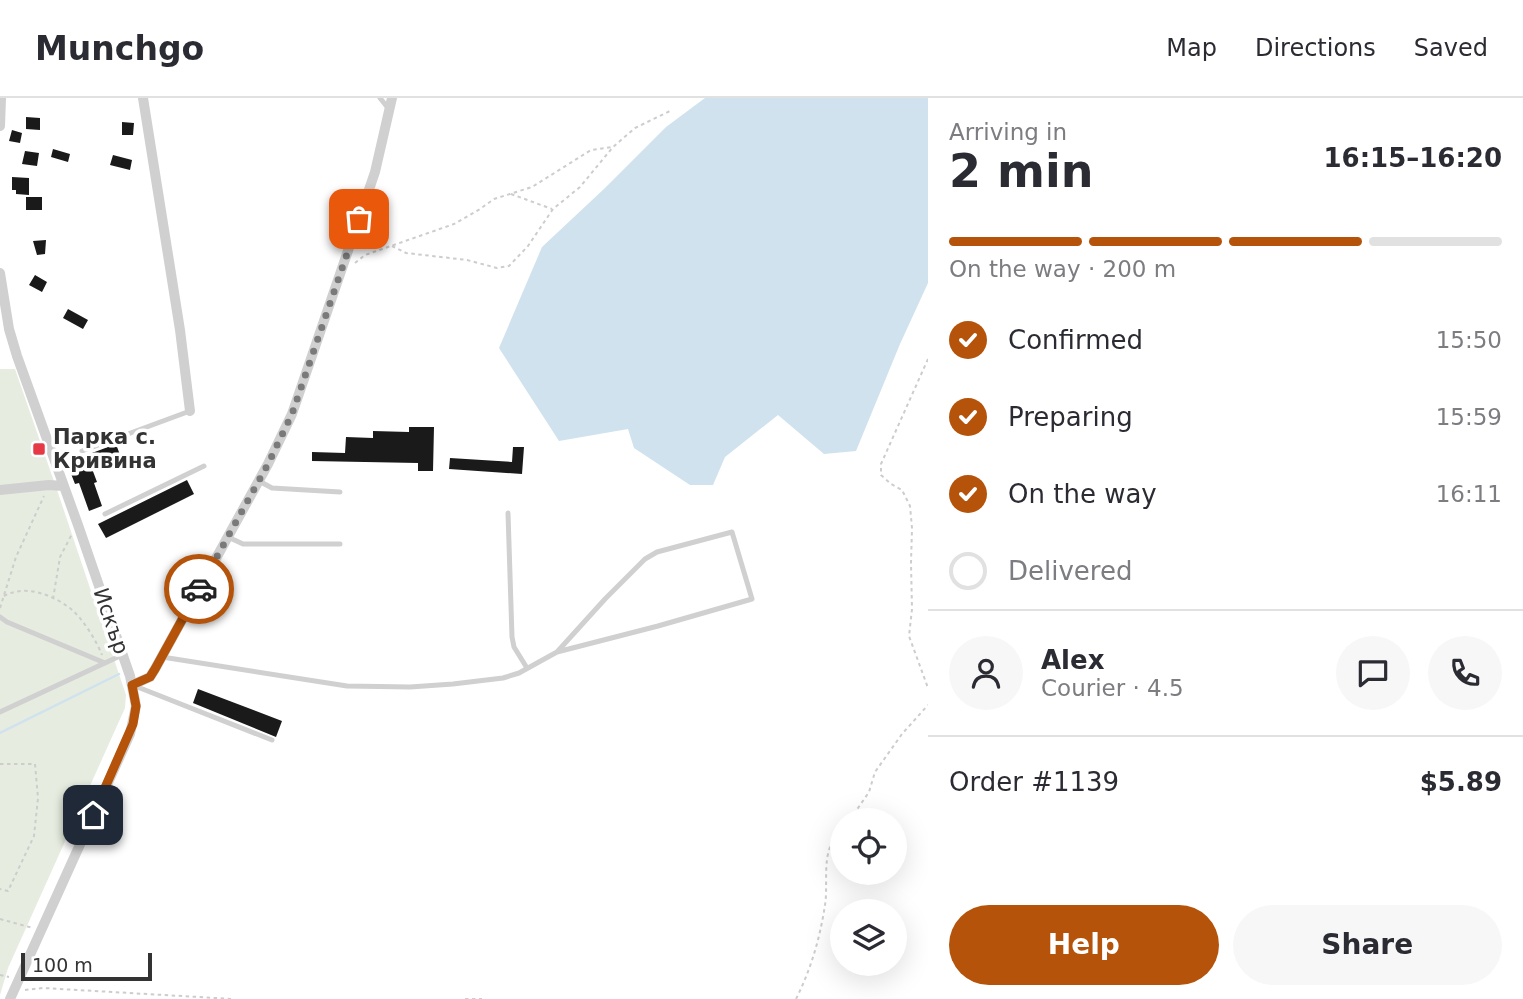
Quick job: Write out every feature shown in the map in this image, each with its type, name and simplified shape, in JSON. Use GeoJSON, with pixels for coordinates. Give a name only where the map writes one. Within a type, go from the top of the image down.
{"type":"FeatureCollection","features":[{"type":"Feature","properties":{"kind":"street"},"geometry":{"type":"LineString","coordinates":[[0,126],[1,98]]}},
{"type":"Feature","properties":{"kind":"street"},"geometry":{"type":"LineString","coordinates":[[143,98],[180,330],[190,411]]}},
{"type":"Feature","properties":{"kind":"street"},"geometry":{"type":"LineString","coordinates":[[132,685],[150,677],[282,436],[374,172],[392,98]]}},
{"type":"Feature","properties":{"kind":"street","name":"Искър"},"geometry":{"type":"LineString","coordinates":[[0,273],[9,329],[17,356],[78,525],[132,685],[136,706],[130,734],[41,930],[8,995]]}},
{"type":"Feature","properties":{"kind":"street"},"geometry":{"type":"LineString","coordinates":[[0,490],[63,486]]}},
{"type":"Feature","properties":{"kind":"lane"},"geometry":{"type":"LineString","coordinates":[[380,98],[390,110]]}},
{"type":"Feature","properties":{"kind":"lane"},"geometry":{"type":"LineString","coordinates":[[82,451],[190,411]]}},
{"type":"Feature","properties":{"kind":"lane"},"geometry":{"type":"LineString","coordinates":[[105,514],[204,466]]}},
{"type":"Feature","properties":{"kind":"lane"},"geometry":{"type":"LineString","coordinates":[[259,481],[272,488],[340,492]]}},
{"type":"Feature","properties":{"kind":"lane"},"geometry":{"type":"LineString","coordinates":[[508,513],[512,637],[514,647],[527,668]]}},
{"type":"Feature","properties":{"kind":"lane"},"geometry":{"type":"LineString","coordinates":[[162,657],[347,686],[410,687],[503,678],[557,652],[752,599],[732,532],[657,552],[645,559],[604,599],[557,652]]}},
{"type":"Feature","properties":{"kind":"lane"},"geometry":{"type":"LineString","coordinates":[[228,537],[243,544],[340,544]]}},
{"type":"Feature","properties":{"kind":"lane"},"geometry":{"type":"LineString","coordinates":[[0,617],[106,663]]}},
{"type":"Feature","properties":{"kind":"lane"},"geometry":{"type":"LineString","coordinates":[[0,712],[122,655]]}},
{"type":"Feature","properties":{"kind":"lane"},"geometry":{"type":"LineString","coordinates":[[132,685],[272,740]]}},
{"type":"Feature","properties":{"kind":"path"},"geometry":{"type":"LineString","coordinates":[[392,246],[406,253],[467,260],[497,268],[509,266],[528,246],[553,209],[580,187],[612,147],[635,128],[672,110]]}},
{"type":"Feature","properties":{"kind":"path"},"geometry":{"type":"LineString","coordinates":[[340,275],[365,256],[454,224],[494,199],[532,187],[591,150],[612,147]]}},
{"type":"Feature","properties":{"kind":"path"},"geometry":{"type":"LineString","coordinates":[[510,194],[553,209]]}},
{"type":"Feature","properties":{"kind":"path"},"geometry":{"type":"LineString","coordinates":[[928,359],[881,464],[881,475],[902,490],[910,506],[912,608],[909,636],[928,688]]}},
{"type":"Feature","properties":{"kind":"path"},"geometry":{"type":"LineString","coordinates":[[0,608],[16,557],[49,485]]}},
{"type":"Feature","properties":{"kind":"path"},"geometry":{"type":"LineString","coordinates":[[53,598],[60,557],[78,525]]}},
{"type":"Feature","properties":{"kind":"path"},"geometry":{"type":"LineString","coordinates":[[4,596],[27,590],[44,593],[72,610],[94,638],[106,663]]}},
{"type":"Feature","properties":{"kind":"path"},"geometry":{"type":"LineString","coordinates":[[858,808],[869,792],[874,772],[928,705]]}},
{"type":"Feature","properties":{"kind":"path"},"geometry":{"type":"LineString","coordinates":[[0,764],[35,764],[38,798],[34,836],[8,891],[0,889]]}},
{"type":"Feature","properties":{"kind":"path"},"geometry":{"type":"LineString","coordinates":[[796,999],[809,973],[817,943],[826,902],[826,870],[830,850]]}},
{"type":"Feature","properties":{"kind":"path"},"geometry":{"type":"LineString","coordinates":[[0,919],[41,930]]}},
{"type":"Feature","properties":{"kind":"path"},"geometry":{"type":"LineString","coordinates":[[8,995],[43,988],[233,999]]}},
{"type":"Feature","properties":{"kind":"path"},"geometry":{"type":"LineString","coordinates":[[465,999],[482,999]]}},
{"type":"Feature","properties":{"kind":"shaded area"},"geometry":{"type":"Polygon","coordinates":[[[0,369],[15,369],[126,695],[125,708],[8,968],[0,995],[0,369]]]}},
{"type":"Feature","properties":{"kind":"water"},"geometry":{"type":"Polygon","coordinates":[[[705,98],[928,98],[928,283],[856,451],[824,454],[778,415],[725,457],[713,485],[690,485],[634,448],[628,429],[559,441],[499,348],[542,247],[666,127],[705,98]]]}},
{"type":"Feature","properties":{"kind":"building"},"geometry":{"type":"Polygon","coordinates":[[[26,117],[40,118],[40,130],[26,129],[26,117]]]}},
{"type":"Feature","properties":{"kind":"building"},"geometry":{"type":"Polygon","coordinates":[[[122,122],[134,123],[133,135],[122,135],[122,122]]]}},
{"type":"Feature","properties":{"kind":"building"},"geometry":{"type":"Polygon","coordinates":[[[12,130],[22,133],[20,143],[9,141],[12,130]]]}},
{"type":"Feature","properties":{"kind":"building"},"geometry":{"type":"Polygon","coordinates":[[[53,149],[70,154],[68,162],[51,157],[53,149]]]}},
{"type":"Feature","properties":{"kind":"building"},"geometry":{"type":"Polygon","coordinates":[[[25,151],[39,153],[37,166],[22,164],[25,151]]]}},
{"type":"Feature","properties":{"kind":"building"},"geometry":{"type":"Polygon","coordinates":[[[113,155],[132,160],[130,170],[110,165],[113,155]]]}},
{"type":"Feature","properties":{"kind":"building"},"geometry":{"type":"Polygon","coordinates":[[[12,177],[29,178],[29,195],[16,194],[16,190],[12,190],[12,177]]]}},
{"type":"Feature","properties":{"kind":"building"},"geometry":{"type":"Polygon","coordinates":[[[26,197],[42,197],[42,210],[26,210],[26,197]]]}},
{"type":"Feature","properties":{"kind":"building"},"geometry":{"type":"Polygon","coordinates":[[[46,240],[45,254],[37,255],[33,241],[46,240]]]}},
{"type":"Feature","properties":{"kind":"building"},"geometry":{"type":"Polygon","coordinates":[[[35,275],[47,282],[42,292],[29,285],[35,275]]]}},
{"type":"Feature","properties":{"kind":"building"},"geometry":{"type":"Polygon","coordinates":[[[68,309],[88,320],[83,329],[63,318],[68,309]]]}},
{"type":"Feature","properties":{"kind":"building"},"geometry":{"type":"Polygon","coordinates":[[[409,427],[434,427],[433,471],[418,471],[418,463],[312,461],[312,452],[345,453],[346,437],[373,438],[373,431],[409,432],[409,427]]]}},
{"type":"Feature","properties":{"kind":"building"},"geometry":{"type":"Polygon","coordinates":[[[116,444],[120,455],[91,466],[102,506],[89,511],[79,483],[75,484],[68,466],[81,462],[78,456],[116,444]]]}},
{"type":"Feature","properties":{"kind":"building"},"geometry":{"type":"Polygon","coordinates":[[[513,447],[524,447],[522,474],[449,469],[450,458],[512,462],[513,447]]]}},
{"type":"Feature","properties":{"kind":"building"},"geometry":{"type":"Polygon","coordinates":[[[187,480],[194,494],[106,538],[98,524],[187,480]]]}},
{"type":"Feature","properties":{"kind":"building"},"geometry":{"type":"Polygon","coordinates":[[[198,689],[282,721],[276,737],[193,703],[198,689]]]}},
{"type":"Feature","properties":{"kind":"waterway"},"geometry":{"type":"LineString","coordinates":[[0,733],[119,674]]}},
{"type":"Feature","properties":{"kind":"way so far"},"geometry":{"type":"LineString","coordinates":[[199,589],[268,464],[292,414],[359,219]]}},
{"type":"Feature","properties":{"kind":"place","name":"Парка с. Кривина"},"geometry":{"type":"Point","coordinates":[39,449]}},
{"type":"Feature","properties":{"kind":"route"},"geometry":{"type":"LineString","coordinates":[[93,815],[133,724],[136,706],[132,685],[150,677],[199,589]]}}]}
